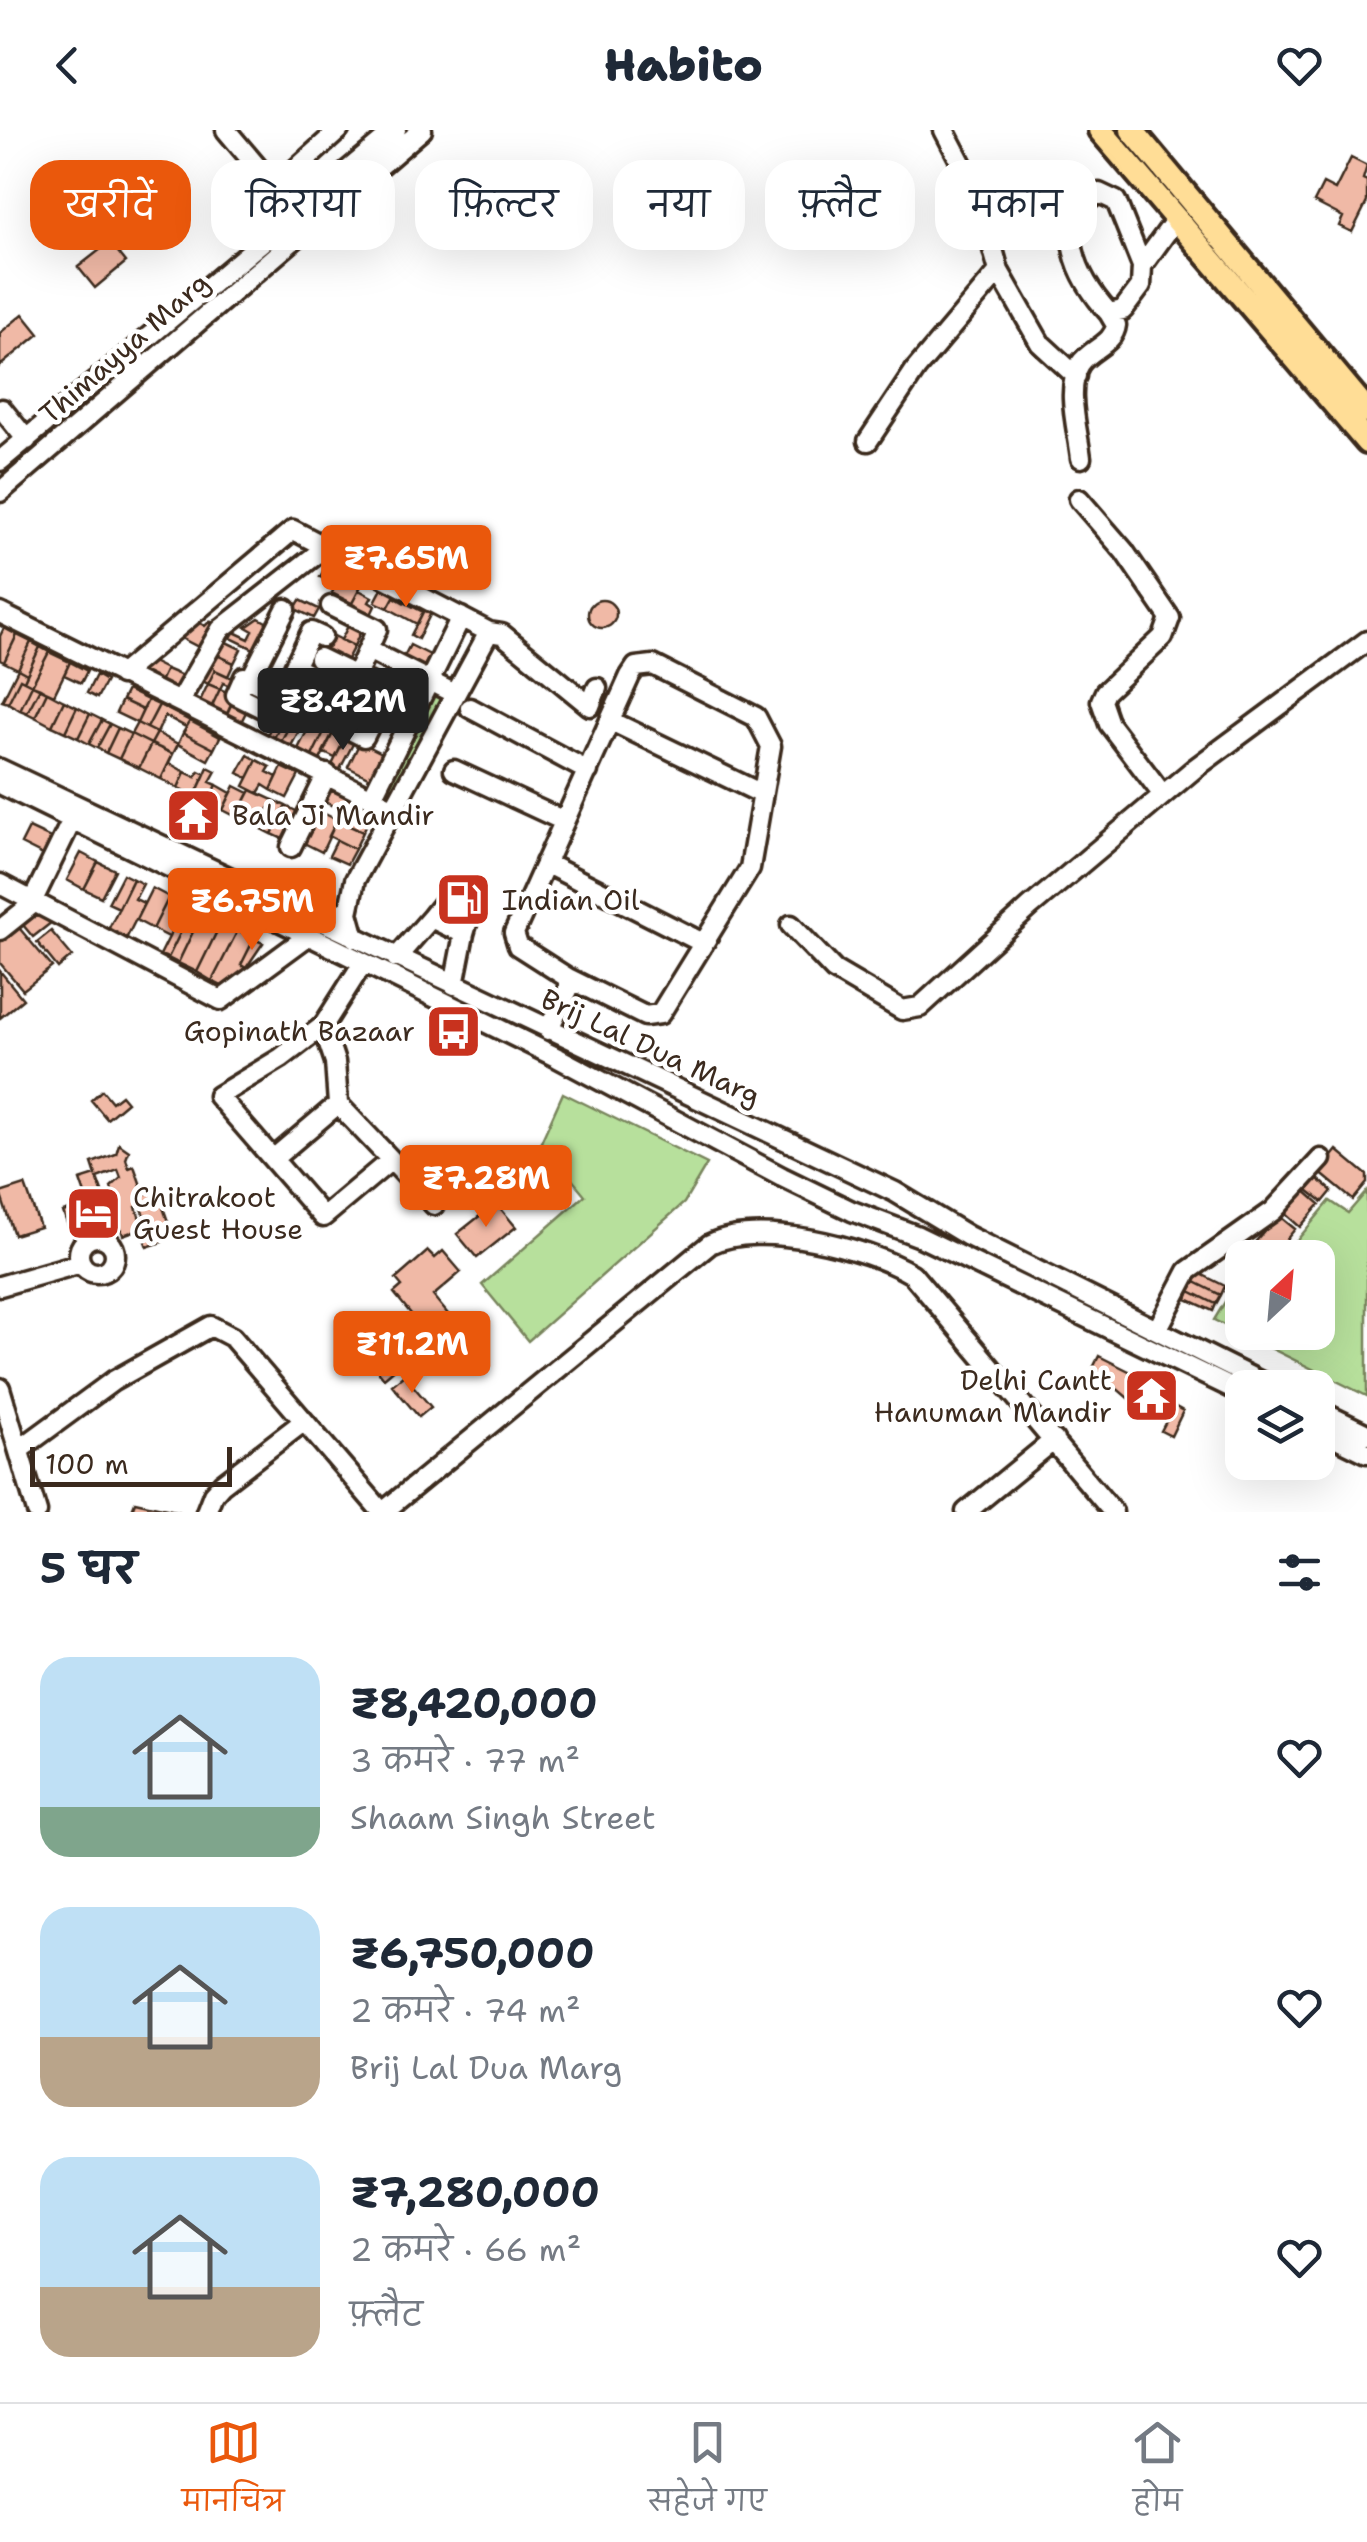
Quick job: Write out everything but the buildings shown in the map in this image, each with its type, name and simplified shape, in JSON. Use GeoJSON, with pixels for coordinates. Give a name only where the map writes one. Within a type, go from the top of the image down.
{"type":"FeatureCollection","features":[{"type":"Feature","properties":{"kind":"main road"},"geometry":{"type":"LineString","coordinates":[[1100,130],[1367,442]]}},
{"type":"Feature","properties":{"kind":"main road"},"geometry":{"type":"LineString","coordinates":[[1132,130],[1367,410]]}},
{"type":"Feature","properties":{"kind":"street"},"geometry":{"type":"LineString","coordinates":[[226,130],[275,188],[339,130]]}},
{"type":"Feature","properties":{"kind":"street","name":"Thimayya Marg"},"geometry":{"type":"LineString","coordinates":[[365,160],[396,130]]}},
{"type":"Feature","properties":{"kind":"street","name":"Thimayya Marg"},"geometry":{"type":"LineString","coordinates":[[382,160],[422,130]]}},
{"type":"Feature","properties":{"kind":"street"},"geometry":{"type":"LineString","coordinates":[[944,130],[978,195],[999,271],[1040,344],[1076,376]]}},
{"type":"Feature","properties":{"kind":"street"},"geometry":{"type":"LineString","coordinates":[[1081,458],[1073,386],[1082,362],[1114,336],[1116,325],[1092,294],[1072,246],[1073,222],[1082,203],[1099,193],[1116,202],[1142,266],[1140,286],[1122,310],[1109,313]]}},
{"type":"Feature","properties":{"kind":"street"},"geometry":{"type":"LineString","coordinates":[[1142,266],[1176,218]]}},
{"type":"Feature","properties":{"kind":"street","name":"Thimayya Marg"},"geometry":{"type":"LineString","coordinates":[[0,461],[265,250]]}},
{"type":"Feature","properties":{"kind":"street","name":"Thimayya Marg"},"geometry":{"type":"LineString","coordinates":[[0,492],[269,250]]}},
{"type":"Feature","properties":{"kind":"street"},"geometry":{"type":"LineString","coordinates":[[868,441],[916,369],[999,271]]}},
{"type":"Feature","properties":{"kind":"street"},"geometry":{"type":"LineString","coordinates":[[0,411],[27,440]]}},
{"type":"Feature","properties":{"kind":"street"},"geometry":{"type":"LineString","coordinates":[[1079,499],[1124,550],[1170,618],[1163,637],[1105,692],[1101,702],[1109,724],[1163,795]]}},
{"type":"Feature","properties":{"kind":"street"},"geometry":{"type":"LineString","coordinates":[[121,675],[293,530],[489,632],[502,634],[590,706],[598,688]]}},
{"type":"Feature","properties":{"kind":"street"},"geometry":{"type":"LineString","coordinates":[[179,702],[221,629],[326,547]]}},
{"type":"Feature","properties":{"kind":"street"},"geometry":{"type":"LineString","coordinates":[[322,637],[312,632],[294,667],[335,688],[368,650],[378,630],[330,606]]}},
{"type":"Feature","properties":{"kind":"street"},"geometry":{"type":"LineString","coordinates":[[286,609],[237,682],[364,737],[376,713],[369,710],[380,688],[320,658]]}},
{"type":"Feature","properties":{"kind":"street"},"geometry":{"type":"LineString","coordinates":[[0,614],[394,809]]}},
{"type":"Feature","properties":{"kind":"street"},"geometry":{"type":"LineString","coordinates":[[372,797],[461,618]]}},
{"type":"Feature","properties":{"kind":"street"},"geometry":{"type":"LineString","coordinates":[[355,938],[348,919],[355,880],[489,632]]}},
{"type":"Feature","properties":{"kind":"street"},"geometry":{"type":"LineString","coordinates":[[790,925],[834,970],[890,1004],[911,1010],[920,1007],[1030,907],[1163,795],[1367,642]]}},
{"type":"Feature","properties":{"kind":"street"},"geometry":{"type":"LineString","coordinates":[[368,650],[456,694]]}},
{"type":"Feature","properties":{"kind":"street"},"geometry":{"type":"LineString","coordinates":[[653,665],[745,710],[761,723],[771,746],[750,868],[667,1005],[652,1018],[568,978],[514,940],[588,770],[636,667],[653,665]]}},
{"type":"Feature","properties":{"kind":"street"},"geometry":{"type":"LineString","coordinates":[[470,708],[588,770]]}},
{"type":"Feature","properties":{"kind":"street"},"geometry":{"type":"LineString","coordinates":[[611,721],[762,794]]}},
{"type":"Feature","properties":{"kind":"street","name":"Brij Lal Dua Marg"},"geometry":{"type":"LineString","coordinates":[[0,769],[895,1192],[968,1236],[1237,1370]]}},
{"type":"Feature","properties":{"kind":"street"},"geometry":{"type":"LineString","coordinates":[[454,770],[564,821]]}},
{"type":"Feature","properties":{"kind":"street"},"geometry":{"type":"LineString","coordinates":[[291,848],[327,774]]}},
{"type":"Feature","properties":{"kind":"street","name":"Brij Lal Dua Marg"},"geometry":{"type":"LineString","coordinates":[[0,784],[696,1128],[799,1185],[918,1236],[1225,1385]]}},
{"type":"Feature","properties":{"kind":"street"},"geometry":{"type":"LineString","coordinates":[[0,930],[34,901],[72,820]]}},
{"type":"Feature","properties":{"kind":"street"},"geometry":{"type":"LineString","coordinates":[[545,863],[704,942]]}},
{"type":"Feature","properties":{"kind":"street"},"geometry":{"type":"LineString","coordinates":[[0,884],[222,1000],[308,936]]}},
{"type":"Feature","properties":{"kind":"street"},"geometry":{"type":"LineString","coordinates":[[288,906],[308,902],[328,906],[348,919]]}},
{"type":"Feature","properties":{"kind":"street"},"geometry":{"type":"LineString","coordinates":[[396,958],[431,918],[464,934],[454,985]]}},
{"type":"Feature","properties":{"kind":"street"},"geometry":{"type":"LineString","coordinates":[[363,962],[323,1026],[281,1058],[218,1096],[323,1217],[391,1160]]}},
{"type":"Feature","properties":{"kind":"street"},"geometry":{"type":"LineString","coordinates":[[548,1030],[568,990],[568,978]]}},
{"type":"Feature","properties":{"kind":"street"},"geometry":{"type":"LineString","coordinates":[[323,1026],[336,1062],[338,1104],[434,1205]]}},
{"type":"Feature","properties":{"kind":"street"},"geometry":{"type":"LineString","coordinates":[[273,1159],[338,1104]]}},
{"type":"Feature","properties":{"kind":"street"},"geometry":{"type":"LineString","coordinates":[[1157,1330],[1188,1271],[1274,1211],[1321,1159]]}},
{"type":"Feature","properties":{"kind":"street"},"geometry":{"type":"LineString","coordinates":[[19,1450],[113,1381],[211,1326],[232,1338],[383,1512],[710,1244],[726,1236],[845,1247],[883,1257],[912,1274],[1113,1512]]}},
{"type":"Feature","properties":{"kind":"street"},"geometry":{"type":"LineString","coordinates":[[0,1286],[81,1263]]}},
{"type":"Feature","properties":{"kind":"street"},"geometry":{"type":"LineString","coordinates":[[0,1388],[37,1512]]}},
{"type":"Feature","properties":{"kind":"street"},"geometry":{"type":"LineString","coordinates":[[1335,1418],[1367,1434]]}},
{"type":"Feature","properties":{"kind":"street"},"geometry":{"type":"LineString","coordinates":[[206,1512],[222,1484],[303,1422]]}},
{"type":"Feature","properties":{"kind":"street"},"geometry":{"type":"LineString","coordinates":[[1335,1437],[1367,1453]]}},
{"type":"Feature","properties":{"kind":"street"},"geometry":{"type":"LineString","coordinates":[[966,1512],[1054,1440]]}},
{"type":"Feature","properties":{"kind":"green space"},"geometry":{"type":"Polygon","coordinates":[[[434,691],[446,697],[396,794],[384,787],[434,691]]]}},
{"type":"Feature","properties":{"kind":"green space"},"geometry":{"type":"Polygon","coordinates":[[[563,1093],[707,1164],[684,1203],[528,1341],[482,1285],[585,1195],[541,1142],[563,1093]]]}},
{"type":"Feature","properties":{"kind":"green space"},"geometry":{"type":"Polygon","coordinates":[[[1367,1191],[1367,1396],[1335,1380],[1335,1370],[1315,1370],[1274,1350],[1335,1350],[1335,1240],[1297,1240],[1330,1201],[1348,1213],[1367,1191]]]}},
{"type":"Feature","properties":{"kind":"green space"},"geometry":{"type":"Polygon","coordinates":[[[1225,1302],[1225,1325],[1214,1320],[1225,1302]]]}},
{"type":"Feature","properties":{"kind":"place","name":"Bala Ji Mandir"},"geometry":{"type":"Point","coordinates":[193,815]}},
{"type":"Feature","properties":{"kind":"place","name":"Indian Oil"},"geometry":{"type":"Point","coordinates":[463,900]}},
{"type":"Feature","properties":{"kind":"place","name":"Gopinath Bazaar"},"geometry":{"type":"Point","coordinates":[454,1031]}},
{"type":"Feature","properties":{"kind":"place","name":"Chitrakoot Guest House"},"geometry":{"type":"Point","coordinates":[94,1213]}},
{"type":"Feature","properties":{"kind":"place","name":"Delhi Cantt Hanuman Mandir"},"geometry":{"type":"Point","coordinates":[1151,1396]}}]}
